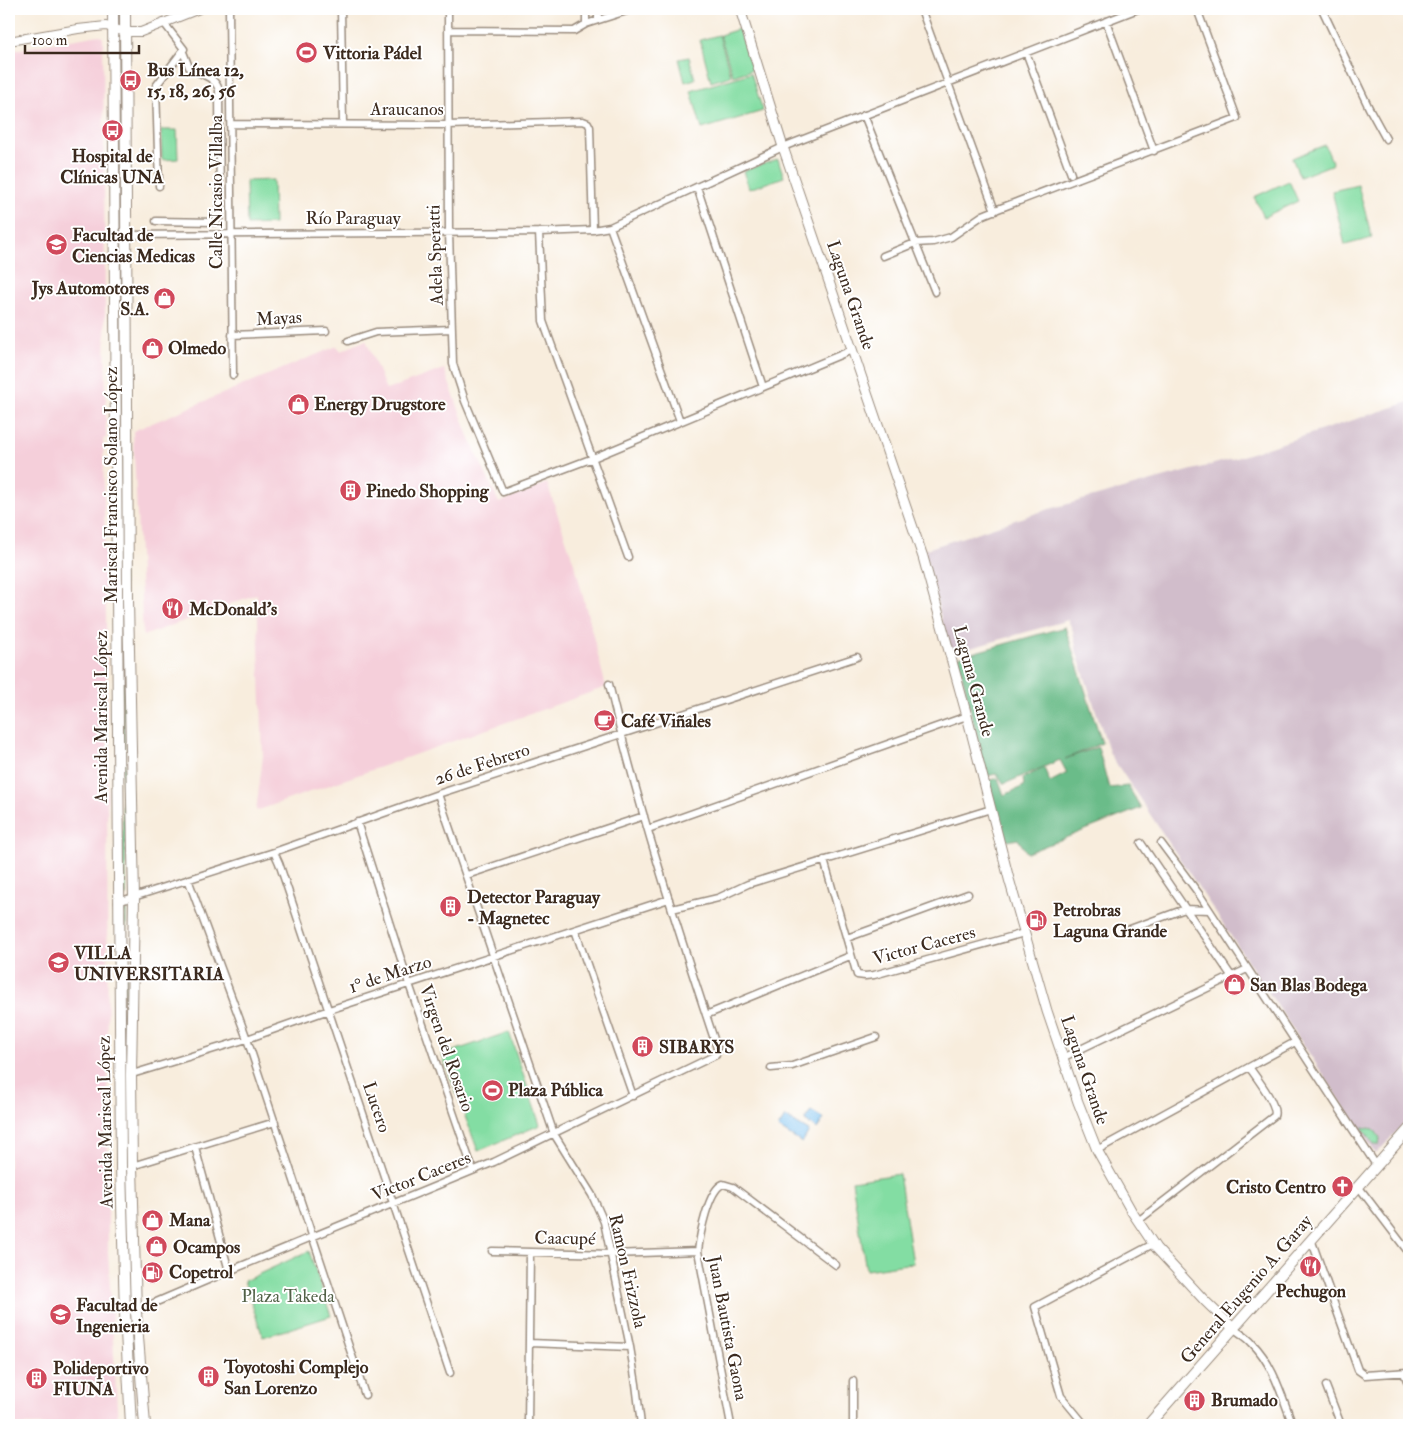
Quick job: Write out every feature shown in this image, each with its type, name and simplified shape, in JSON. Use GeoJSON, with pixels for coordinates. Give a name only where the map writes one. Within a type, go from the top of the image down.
{"type":"FeatureCollection","features":[{"type":"Feature","properties":{"kind":"main road","name":"Avenida Mariscal López"},"geometry":{"type":"LineString","coordinates":[[113,9],[118,902],[126,1076],[125,1313],[132,1425]]}},
{"type":"Feature","properties":{"kind":"main road"},"geometry":{"type":"LineString","coordinates":[[125,9],[126,235]]}},
{"type":"Feature","properties":{"kind":"main road","name":"Laguna Grande"},"geometry":{"type":"LineString","coordinates":[[744,10],[783,147],[923,557],[1024,933],[1062,1058],[1091,1138],[1153,1244],[1204,1301],[1233,1328]]}},
{"type":"Feature","properties":{"kind":"main road","name":"Mariscal Francisco Solano López"},"geometry":{"type":"LineString","coordinates":[[126,235],[128,579],[134,898],[126,1076],[132,1166],[136,1312],[146,1425]]}},
{"type":"Feature","properties":{"kind":"main road"},"geometry":{"type":"LineString","coordinates":[[128,579],[131,571],[131,539]]}},
{"type":"Feature","properties":{"kind":"main road","name":"General Eugenio A. Garay"},"geometry":{"type":"LineString","coordinates":[[1148,1425],[1157,1421],[1233,1328],[1409,1129]]}},
{"type":"Feature","properties":{"kind":"street"},"geometry":{"type":"LineString","coordinates":[[9,41],[106,26],[125,32],[141,32],[199,9]]}},
{"type":"Feature","properties":{"kind":"street","name":"Calle Nicasio Villalba"},"geometry":{"type":"LineString","coordinates":[[229,9],[233,375]]}},
{"type":"Feature","properties":{"kind":"street"},"geometry":{"type":"LineString","coordinates":[[341,9],[343,124]]}},
{"type":"Feature","properties":{"kind":"street","name":"Adela Speratti"},"geometry":{"type":"LineString","coordinates":[[448,9],[449,232],[452,364],[465,401],[503,492],[593,458]]}},
{"type":"Feature","properties":{"kind":"street"},"geometry":{"type":"LineString","coordinates":[[586,9],[586,24]]}},
{"type":"Feature","properties":{"kind":"street"},"geometry":{"type":"LineString","coordinates":[[598,9],[598,20]]}},
{"type":"Feature","properties":{"kind":"street"},"geometry":{"type":"LineString","coordinates":[[448,30],[574,31],[586,24],[634,9]]}},
{"type":"Feature","properties":{"kind":"street"},"geometry":{"type":"LineString","coordinates":[[921,9],[994,211]]}},
{"type":"Feature","properties":{"kind":"street","name":"Río Paraguay"},"geometry":{"type":"LineString","coordinates":[[126,235],[540,232],[593,230],[610,227],[783,147],[1138,9]]}},
{"type":"Feature","properties":{"kind":"street"},"geometry":{"type":"LineString","coordinates":[[882,256],[915,243],[933,242],[951,237],[983,215],[1236,118],[1197,9]]}},
{"type":"Feature","properties":{"kind":"street"},"geometry":{"type":"LineString","coordinates":[[1322,9],[1369,108],[1386,139]]}},
{"type":"Feature","properties":{"kind":"street"},"geometry":{"type":"LineString","coordinates":[[1106,21],[1154,151]]}},
{"type":"Feature","properties":{"kind":"street"},"geometry":{"type":"LineString","coordinates":[[156,221],[215,222],[220,217],[219,90],[216,82],[211,78],[189,67],[183,52],[184,47],[170,33],[164,23]]}},
{"type":"Feature","properties":{"kind":"street"},"geometry":{"type":"LineString","coordinates":[[159,186],[156,86],[183,52]]}},
{"type":"Feature","properties":{"kind":"street"},"geometry":{"type":"LineString","coordinates":[[1026,52],[1071,174]]}},
{"type":"Feature","properties":{"kind":"street"},"geometry":{"type":"LineString","coordinates":[[864,114],[935,292]]}},
{"type":"Feature","properties":{"kind":"street","name":"Araucanos"},"geometry":{"type":"LineString","coordinates":[[231,124],[448,124],[583,121],[588,123],[590,127],[593,230]]}},
{"type":"Feature","properties":{"kind":"street"},"geometry":{"type":"LineString","coordinates":[[697,187],[763,387]]}},
{"type":"Feature","properties":{"kind":"street"},"geometry":{"type":"LineString","coordinates":[[610,227],[680,421]]}},
{"type":"Feature","properties":{"kind":"street"},"geometry":{"type":"LineString","coordinates":[[540,232],[543,321],[628,557]]}},
{"type":"Feature","properties":{"kind":"street"},"geometry":{"type":"LineString","coordinates":[[348,341],[376,332],[452,329]]}},
{"type":"Feature","properties":{"kind":"street","name":"Mayas"},"geometry":{"type":"LineString","coordinates":[[232,335],[326,331]]}},
{"type":"Feature","properties":{"kind":"street"},"geometry":{"type":"LineString","coordinates":[[593,458],[852,350]]}},
{"type":"Feature","properties":{"kind":"street","name":"26 de Febrero"},"geometry":{"type":"LineString","coordinates":[[118,902],[274,852],[438,794],[857,657]]}},
{"type":"Feature","properties":{"kind":"street"},"geometry":{"type":"LineString","coordinates":[[609,684],[644,816],[706,1015]]}},
{"type":"Feature","properties":{"kind":"street"},"geometry":{"type":"LineString","coordinates":[[648,829],[967,716]]}},
{"type":"Feature","properties":{"kind":"street","name":"Ramon Frizzola"},"geometry":{"type":"LineString","coordinates":[[438,794],[554,1134],[592,1195],[604,1222],[630,1347],[641,1425]]}},
{"type":"Feature","properties":{"kind":"street"},"geometry":{"type":"LineString","coordinates":[[672,909],[718,898],[748,884],[991,809]]}},
{"type":"Feature","properties":{"kind":"street"},"geometry":{"type":"LineString","coordinates":[[466,875],[644,816]]}},
{"type":"Feature","properties":{"kind":"street","name":"Virgen del Rosario"},"geometry":{"type":"LineString","coordinates":[[357,822],[409,984],[473,1170]]}},
{"type":"Feature","properties":{"kind":"street"},"geometry":{"type":"LineString","coordinates":[[1141,843],[1232,977]]}},
{"type":"Feature","properties":{"kind":"street"},"geometry":{"type":"LineString","coordinates":[[1161,844],[1209,910],[1376,1166]]}},
{"type":"Feature","properties":{"kind":"street","name":"Lucero"},"geometry":{"type":"LineString","coordinates":[[274,852],[450,1372]]}},
{"type":"Feature","properties":{"kind":"street"},"geometry":{"type":"LineString","coordinates":[[824,860],[850,956]]}},
{"type":"Feature","properties":{"kind":"street"},"geometry":{"type":"LineString","coordinates":[[188,880],[247,1039],[365,1395]]}},
{"type":"Feature","properties":{"kind":"street"},"geometry":{"type":"LineString","coordinates":[[846,938],[968,894]]}},
{"type":"Feature","properties":{"kind":"street","name":"1° de Marzo"},"geometry":{"type":"LineString","coordinates":[[126,1076],[247,1039],[329,1010],[669,899]]}},
{"type":"Feature","properties":{"kind":"street"},"geometry":{"type":"LineString","coordinates":[[1130,928],[1185,909],[1209,910]]}},
{"type":"Feature","properties":{"kind":"street"},"geometry":{"type":"LineString","coordinates":[[575,930],[633,1096]]}},
{"type":"Feature","properties":{"kind":"street","name":"Victor Caceres"},"geometry":{"type":"LineString","coordinates":[[125,1313],[136,1312],[229,1271],[473,1170],[554,1134],[711,1059],[716,1055],[716,1048],[706,1015],[850,956],[857,975],[874,975],[1024,933]]}},
{"type":"Feature","properties":{"kind":"street"},"geometry":{"type":"LineString","coordinates":[[1062,1058],[1247,970]]}},
{"type":"Feature","properties":{"kind":"street"},"geometry":{"type":"LineString","coordinates":[[771,1068],[792,1066],[876,1037]]}},
{"type":"Feature","properties":{"kind":"street"},"geometry":{"type":"LineString","coordinates":[[1097,1150],[1295,1042]]}},
{"type":"Feature","properties":{"kind":"street"},"geometry":{"type":"LineString","coordinates":[[1138,1221],[1274,1116],[1275,1109],[1249,1067]]}},
{"type":"Feature","properties":{"kind":"street"},"geometry":{"type":"LineString","coordinates":[[132,1166],[275,1122]]}},
{"type":"Feature","properties":{"kind":"street"},"geometry":{"type":"LineString","coordinates":[[195,1147],[229,1271]]}},
{"type":"Feature","properties":{"kind":"street","name":"Juan Bautista Gaona"},"geometry":{"type":"LineString","coordinates":[[732,1425],[698,1251],[700,1232],[713,1194],[723,1184],[733,1187],[836,1265]]}},
{"type":"Feature","properties":{"kind":"street"},"geometry":{"type":"LineString","coordinates":[[1358,1186],[1409,1253]]}},
{"type":"Feature","properties":{"kind":"street"},"geometry":{"type":"LineString","coordinates":[[1311,1239],[1358,1370],[1365,1375],[1407,1373],[1409,1386]]}},
{"type":"Feature","properties":{"kind":"street"},"geometry":{"type":"LineString","coordinates":[[1085,1425],[1061,1396],[1036,1307],[1153,1244]]}},
{"type":"Feature","properties":{"kind":"street","name":"Caacupé"},"geometry":{"type":"LineString","coordinates":[[492,1251],[612,1254],[698,1251]]}},
{"type":"Feature","properties":{"kind":"street"},"geometry":{"type":"LineString","coordinates":[[528,1425],[530,1252]]}},
{"type":"Feature","properties":{"kind":"street"},"geometry":{"type":"LineString","coordinates":[[1233,1328],[1252,1343],[1263,1357],[1277,1381],[1293,1425]]}},
{"type":"Feature","properties":{"kind":"street"},"geometry":{"type":"LineString","coordinates":[[530,1343],[630,1347]]}},
{"type":"Feature","properties":{"kind":"street"},"geometry":{"type":"LineString","coordinates":[[853,1381],[853,1425]]}},
{"type":"Feature","properties":{"kind":"street"},"geometry":{"type":"LineString","coordinates":[[1326,1386],[1341,1425]]}},
{"type":"Feature","properties":{"kind":"shaded area","name":"VILLA UNIVERSITARIA"},"geometry":{"type":"Polygon","coordinates":[[[99,35],[103,38],[106,438],[103,439],[107,674],[108,1252],[118,1425],[9,1425],[9,51],[99,35]]]}},
{"type":"Feature","properties":{"kind":"shaded area"},"geometry":{"type":"Polygon","coordinates":[[[366,340],[386,390],[444,369],[470,439],[499,503],[547,483],[576,569],[606,687],[256,811],[263,756],[257,594],[143,636],[133,431],[337,346],[341,351],[366,340]]]}},
{"type":"Feature","properties":{"kind":"shaded area"},"geometry":{"type":"Polygon","coordinates":[[[1409,402],[1409,1118],[1376,1154],[1110,754],[1068,620],[950,654],[924,550],[1046,510],[1236,458],[1409,402]]]}},
{"type":"Feature","properties":{"kind":"green space"},"geometry":{"type":"Polygon","coordinates":[[[739,29],[752,70],[733,76],[720,35],[739,29]]]}},
{"type":"Feature","properties":{"kind":"green space"},"geometry":{"type":"Polygon","coordinates":[[[719,35],[731,76],[711,82],[700,40],[719,35]]]}},
{"type":"Feature","properties":{"kind":"green space"},"geometry":{"type":"Polygon","coordinates":[[[120,51],[123,527],[120,463],[118,52],[120,51]]]}},
{"type":"Feature","properties":{"kind":"green space"},"geometry":{"type":"Polygon","coordinates":[[[689,57],[695,79],[685,82],[679,59],[689,57]]]}},
{"type":"Feature","properties":{"kind":"green space"},"geometry":{"type":"Polygon","coordinates":[[[751,73],[763,111],[702,129],[691,91],[751,73]]]}},
{"type":"Feature","properties":{"kind":"green space"},"geometry":{"type":"Polygon","coordinates":[[[161,130],[177,130],[178,159],[162,160],[161,130]]]}},
{"type":"Feature","properties":{"kind":"green space"},"geometry":{"type":"Polygon","coordinates":[[[1325,145],[1333,164],[1300,177],[1292,158],[1325,145]]]}},
{"type":"Feature","properties":{"kind":"green space"},"geometry":{"type":"Polygon","coordinates":[[[778,159],[784,177],[749,189],[743,171],[778,159]]]}},
{"type":"Feature","properties":{"kind":"green space"},"geometry":{"type":"Polygon","coordinates":[[[273,180],[274,224],[247,225],[246,181],[273,180]]]}},
{"type":"Feature","properties":{"kind":"green space"},"geometry":{"type":"Polygon","coordinates":[[[1289,181],[1298,201],[1264,217],[1254,197],[1289,181]]]}},
{"type":"Feature","properties":{"kind":"green space"},"geometry":{"type":"Polygon","coordinates":[[[1358,185],[1372,238],[1345,245],[1332,191],[1358,185]]]}},
{"type":"Feature","properties":{"kind":"green space"},"geometry":{"type":"Polygon","coordinates":[[[123,546],[125,897],[123,896],[121,547],[123,546]]]}},
{"type":"Feature","properties":{"kind":"green space"},"geometry":{"type":"Polygon","coordinates":[[[1065,627],[1102,743],[1065,759],[1098,747],[1109,788],[1128,786],[1141,808],[1027,853],[1018,839],[1008,841],[1001,833],[988,781],[998,778],[1004,795],[1024,786],[1023,778],[1044,768],[1050,782],[1067,773],[1060,760],[1004,784],[997,774],[986,776],[958,657],[1065,627]]]}},
{"type":"Feature","properties":{"kind":"green space"},"geometry":{"type":"Polygon","coordinates":[[[124,905],[126,906],[126,1068],[125,1067],[124,905]]]}},
{"type":"Feature","properties":{"kind":"green space","name":"Plaza Pública"},"geometry":{"type":"Polygon","coordinates":[[[509,1032],[540,1125],[478,1151],[442,1055],[509,1032]]]}},
{"type":"Feature","properties":{"kind":"green space"},"geometry":{"type":"Polygon","coordinates":[[[125,1084],[127,1086],[130,1296],[129,1270],[126,1263],[125,1084]]]}},
{"type":"Feature","properties":{"kind":"green space"},"geometry":{"type":"Polygon","coordinates":[[[1362,1127],[1374,1129],[1380,1138],[1379,1145],[1374,1145],[1362,1127]]]}},
{"type":"Feature","properties":{"kind":"green space"},"geometry":{"type":"Polygon","coordinates":[[[899,1174],[913,1263],[866,1270],[852,1181],[899,1174]]]}},
{"type":"Feature","properties":{"kind":"green space","name":"Plaza Takeda"},"geometry":{"type":"Polygon","coordinates":[[[309,1251],[331,1316],[263,1337],[244,1281],[309,1251]]]}},
{"type":"Feature","properties":{"kind":"water"},"geometry":{"type":"Polygon","coordinates":[[[811,1111],[824,1119],[817,1129],[805,1121],[811,1111]]]}},
{"type":"Feature","properties":{"kind":"water"},"geometry":{"type":"Polygon","coordinates":[[[785,1117],[809,1131],[802,1143],[778,1128],[785,1117]]]}},
{"type":"Feature","properties":{"kind":"place","name":"Vittoria Pádel"},"geometry":{"type":"Point","coordinates":[307,53]}},
{"type":"Feature","properties":{"kind":"place","name":"Bus Línea 12, 15, 18, 26, 56"},"geometry":{"type":"Point","coordinates":[131,80]}},
{"type":"Feature","properties":{"kind":"place","name":"Hospital de Clínicas UNA"},"geometry":{"type":"Point","coordinates":[112,131]}},
{"type":"Feature","properties":{"kind":"place","name":"Facultad de Ciencias Medicas"},"geometry":{"type":"Point","coordinates":[56,245]}},
{"type":"Feature","properties":{"kind":"place","name":"Jys Automotores S.A."},"geometry":{"type":"Point","coordinates":[165,298]}},
{"type":"Feature","properties":{"kind":"place","name":"Olmedo"},"geometry":{"type":"Point","coordinates":[152,348]}},
{"type":"Feature","properties":{"kind":"place","name":"Energy Drugstore"},"geometry":{"type":"Point","coordinates":[298,404]}},
{"type":"Feature","properties":{"kind":"place","name":"Pinedo Shopping"},"geometry":{"type":"Point","coordinates":[350,491]}},
{"type":"Feature","properties":{"kind":"place","name":"McDonald's"},"geometry":{"type":"Point","coordinates":[173,609]}},
{"type":"Feature","properties":{"kind":"place","name":"Café Viñales"},"geometry":{"type":"Point","coordinates":[605,721]}},
{"type":"Feature","properties":{"kind":"place","name":"Detector Paraguay - Magnetec"},"geometry":{"type":"Point","coordinates":[451,907]}},
{"type":"Feature","properties":{"kind":"place","name":"Petrobras Laguna Grande"},"geometry":{"type":"Point","coordinates":[1037,920]}},
{"type":"Feature","properties":{"kind":"place","name":"VILLA UNIVERSITARIA"},"geometry":{"type":"Point","coordinates":[58,963]}},
{"type":"Feature","properties":{"kind":"place","name":"San Blas Bodega"},"geometry":{"type":"Point","coordinates":[1234,985]}},
{"type":"Feature","properties":{"kind":"place","name":"SIBARYS"},"geometry":{"type":"Point","coordinates":[643,1047]}},
{"type":"Feature","properties":{"kind":"place","name":"Plaza Pública"},"geometry":{"type":"Point","coordinates":[492,1090]}},
{"type":"Feature","properties":{"kind":"place","name":"Cristo Centro"},"geometry":{"type":"Point","coordinates":[1342,1187]}},
{"type":"Feature","properties":{"kind":"place","name":"Mana"},"geometry":{"type":"Point","coordinates":[153,1220]}},
{"type":"Feature","properties":{"kind":"place","name":"Ocampos"},"geometry":{"type":"Point","coordinates":[157,1247]}},
{"type":"Feature","properties":{"kind":"place","name":"Pechugon"},"geometry":{"type":"Point","coordinates":[1311,1266]}},
{"type":"Feature","properties":{"kind":"place","name":"Copetrol"},"geometry":{"type":"Point","coordinates":[153,1272]}},
{"type":"Feature","properties":{"kind":"place","name":"Facultad de Ingenieria"},"geometry":{"type":"Point","coordinates":[60,1315]}},
{"type":"Feature","properties":{"kind":"place","name":"Toyotoshi Complejo San Lorenzo"},"geometry":{"type":"Point","coordinates":[208,1377]}},
{"type":"Feature","properties":{"kind":"place","name":"Polideportivo FIUNA"},"geometry":{"type":"Point","coordinates":[37,1378]}},
{"type":"Feature","properties":{"kind":"place","name":"Brumado"},"geometry":{"type":"Point","coordinates":[1195,1400]}}]}
